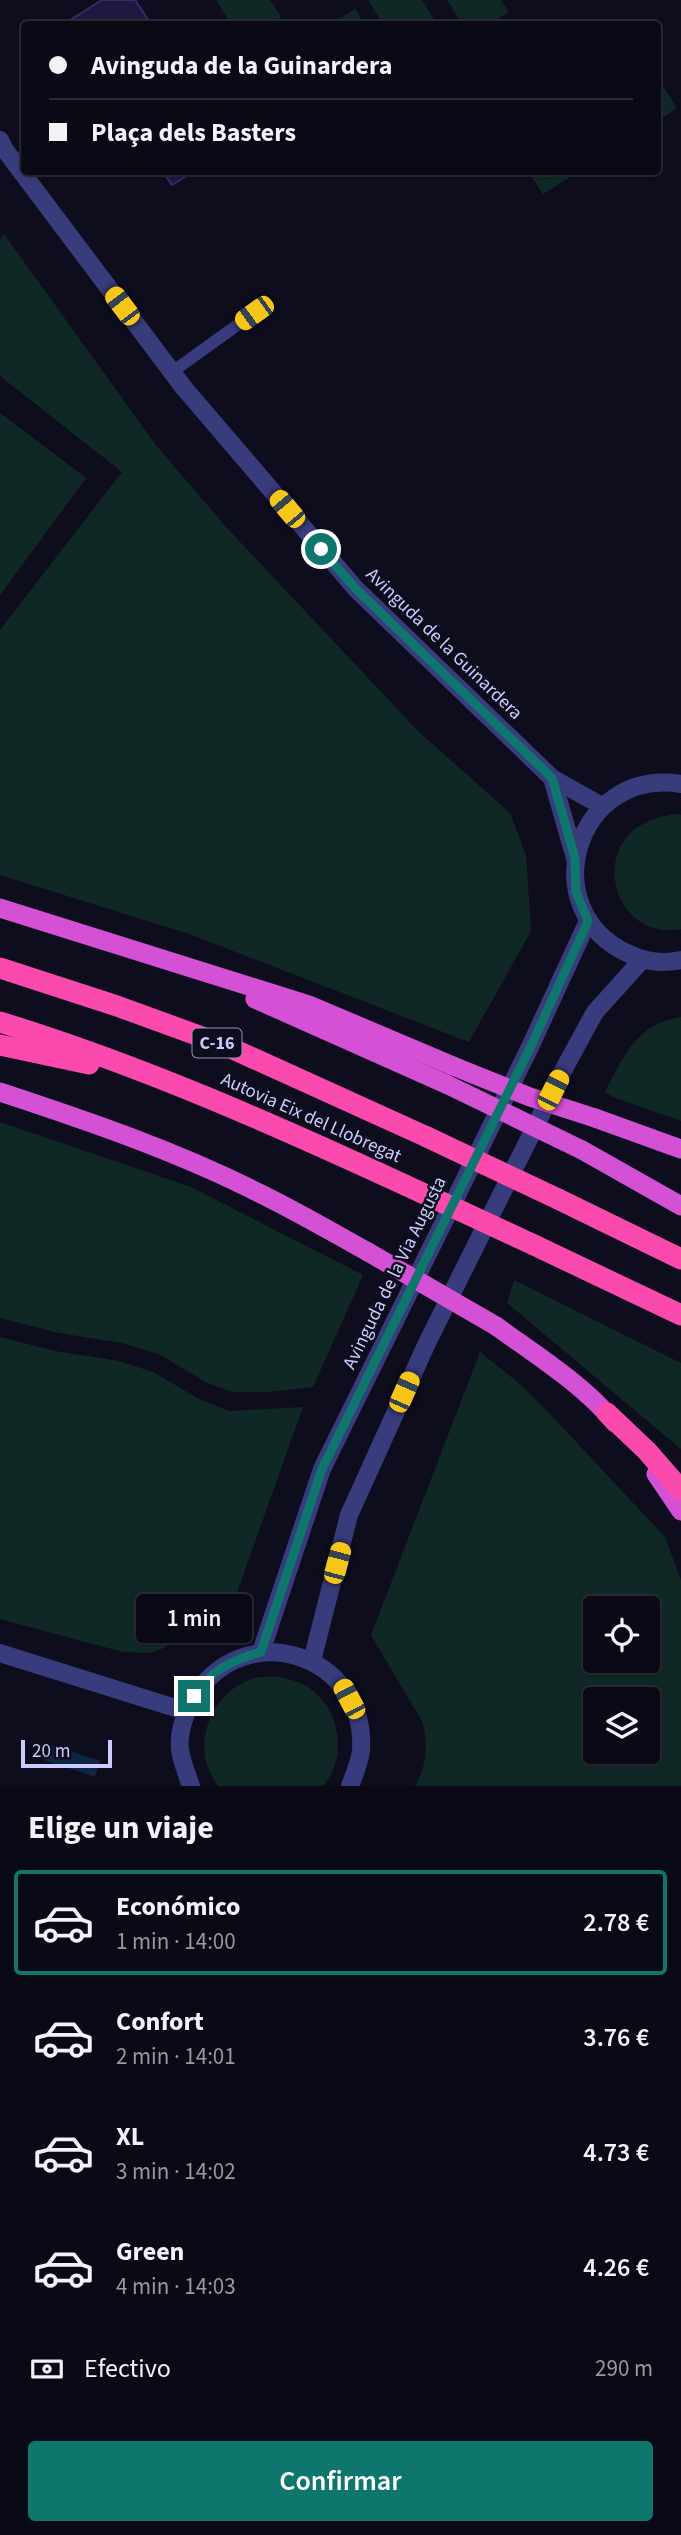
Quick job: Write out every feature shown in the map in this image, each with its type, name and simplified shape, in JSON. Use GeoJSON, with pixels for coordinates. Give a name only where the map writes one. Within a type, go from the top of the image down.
{"type":"FeatureCollection","features":[{"type":"Feature","properties":{"kind":"highway"},"geometry":{"type":"LineString","coordinates":[[0,908],[309,1005],[449,1075],[681,1206]]}},
{"type":"Feature","properties":{"kind":"highway","name":"Autovia Eix del Llobregat"},"geometry":{"type":"LineString","coordinates":[[0,968],[224,1045],[428,1136],[681,1259]]}},
{"type":"Feature","properties":{"kind":"highway","name":"Autovia Eix del Llobregat"},"geometry":{"type":"LineString","coordinates":[[0,1022],[166,1080],[249,1114],[681,1315]]}},
{"type":"Feature","properties":{"kind":"highway"},"geometry":{"type":"LineString","coordinates":[[0,1045],[166,1080]]}},
{"type":"Feature","properties":{"kind":"highway"},"geometry":{"type":"LineString","coordinates":[[449,1075],[530,1097],[681,1149]]}},
{"type":"Feature","properties":{"kind":"highway"},"geometry":{"type":"LineString","coordinates":[[0,1092],[97,1124],[189,1160],[259,1193],[496,1326],[552,1367],[607,1413],[647,1451],[681,1490]]}},
{"type":"Feature","properties":{"kind":"highway"},"geometry":{"type":"LineString","coordinates":[[607,1413],[646,1460],[681,1511]]}},
{"type":"Feature","properties":{"kind":"street","name":"Avinguda de la Guinardera"},"geometry":{"type":"LineString","coordinates":[[0,140],[21,171]]}},
{"type":"Feature","properties":{"kind":"street","name":"Avinguda de la Guinardera"},"geometry":{"type":"LineString","coordinates":[[24,175],[172,372],[356,589],[552,778],[602,806]]}},
{"type":"Feature","properties":{"kind":"street"},"geometry":{"type":"LineString","coordinates":[[552,778],[575,858],[576,892],[588,921],[614,947],[642,960],[669,963],[681,960]]}},
{"type":"Feature","properties":{"kind":"street"},"geometry":{"type":"LineString","coordinates":[[575,858],[587,825],[602,806],[635,785],[680,782]]}},
{"type":"Feature","properties":{"kind":"street","name":"Avinguda de la Via Augusta"},"geometry":{"type":"LineString","coordinates":[[261,1652],[322,1469],[530,1048],[588,921]]}},
{"type":"Feature","properties":{"kind":"street"},"geometry":{"type":"LineString","coordinates":[[312,1661],[349,1515],[426,1343],[595,1012],[642,960]]}},
{"type":"Feature","properties":{"kind":"street"},"geometry":{"type":"LineString","coordinates":[[191,1786],[180,1749],[186,1711],[203,1682],[229,1661],[261,1652],[287,1653],[312,1661],[340,1683],[357,1715],[361,1751],[350,1786]]}},
{"type":"Feature","properties":{"kind":"street"},"geometry":{"type":"LineString","coordinates":[[0,1653],[186,1711]]}},
{"type":"Feature","properties":{"kind":"lane"},"geometry":{"type":"LineString","coordinates":[[172,372],[254,313]]}},
{"type":"Feature","properties":{"kind":"green space"},"geometry":{"type":"Polygon","coordinates":[[[216,0],[270,0],[281,17],[274,21],[229,21],[216,0]]]}},
{"type":"Feature","properties":{"kind":"green space"},"geometry":{"type":"Polygon","coordinates":[[[368,0],[422,0],[435,21],[381,21],[368,0]]]}},
{"type":"Feature","properties":{"kind":"green space"},"geometry":{"type":"Polygon","coordinates":[[[447,0],[501,0],[509,12],[495,21],[460,21],[447,0]]]}},
{"type":"Feature","properties":{"kind":"green space"},"geometry":{"type":"Polygon","coordinates":[[[355,9],[363,21],[336,21],[355,9]]]}},
{"type":"Feature","properties":{"kind":"green space"},"geometry":{"type":"Polygon","coordinates":[[[661,83],[677,108],[661,119],[661,83]]]}},
{"type":"Feature","properties":{"kind":"green space"},"geometry":{"type":"Polygon","coordinates":[[[530,175],[573,175],[543,194],[530,175]]]}},
{"type":"Feature","properties":{"kind":"green space"},"geometry":{"type":"Polygon","coordinates":[[[4,234],[155,444],[227,528],[418,731],[510,813],[526,855],[531,931],[469,1042],[189,934],[0,875],[0,630],[122,472],[0,376],[0,240],[4,234]]]}},
{"type":"Feature","properties":{"kind":"green space"},"geometry":{"type":"Polygon","coordinates":[[[0,413],[86,478],[0,595],[0,413]]]}},
{"type":"Feature","properties":{"kind":"green space"},"geometry":{"type":"Polygon","coordinates":[[[681,815],[681,929],[656,929],[636,918],[622,901],[615,880],[616,858],[626,837],[647,822],[681,815]]]}},
{"type":"Feature","properties":{"kind":"green space"},"geometry":{"type":"Polygon","coordinates":[[[681,1017],[681,1121],[605,1092],[626,1054],[643,1034],[666,1020],[681,1017]]]}},
{"type":"Feature","properties":{"kind":"green space"},"geometry":{"type":"Polygon","coordinates":[[[0,1122],[191,1187],[363,1275],[313,1387],[268,1392],[233,1392],[207,1383],[161,1355],[122,1343],[59,1333],[0,1318],[0,1122]]]}},
{"type":"Feature","properties":{"kind":"green space"},"geometry":{"type":"Polygon","coordinates":[[[514,1280],[681,1363],[681,1449],[507,1303],[514,1280]]]}},
{"type":"Feature","properties":{"kind":"green space"},"geometry":{"type":"Polygon","coordinates":[[[0,1337],[55,1351],[119,1361],[153,1372],[199,1399],[229,1411],[303,1407],[234,1601],[221,1612],[203,1624],[181,1633],[164,1648],[149,1653],[123,1652],[0,1619],[0,1337]]]}},
{"type":"Feature","properties":{"kind":"green space"},"geometry":{"type":"Polygon","coordinates":[[[480,1352],[520,1384],[550,1414],[665,1537],[681,1580],[681,1786],[415,1786],[425,1755],[423,1723],[371,1635],[480,1352]]]}},
{"type":"Feature","properties":{"kind":"green space"},"geometry":{"type":"Polygon","coordinates":[[[258,1677],[280,1677],[306,1686],[327,1706],[337,1732],[338,1746],[331,1774],[323,1786],[218,1786],[207,1765],[204,1749],[208,1723],[214,1712],[221,1701],[240,1684],[258,1677]]]}},
{"type":"Feature","properties":{"kind":"water"},"geometry":{"type":"Polygon","coordinates":[[[43,1742],[100,1761],[95,1777],[38,1758],[43,1742]]]}},
{"type":"Feature","properties":{"kind":"building"},"geometry":{"type":"Polygon","coordinates":[[[102,0],[135,0],[149,21],[69,21],[102,0]]]}},
{"type":"Feature","properties":{"kind":"building"},"geometry":{"type":"Polygon","coordinates":[[[165,175],[188,175],[172,185],[165,175]]]}},
{"type":"Feature","properties":{"kind":"route"},"geometry":{"type":"LineString","coordinates":[[194,1696],[203,1682],[229,1661],[261,1652],[322,1469],[530,1048],[588,921],[576,892],[575,858],[552,778],[356,589],[321,549]]}}]}
